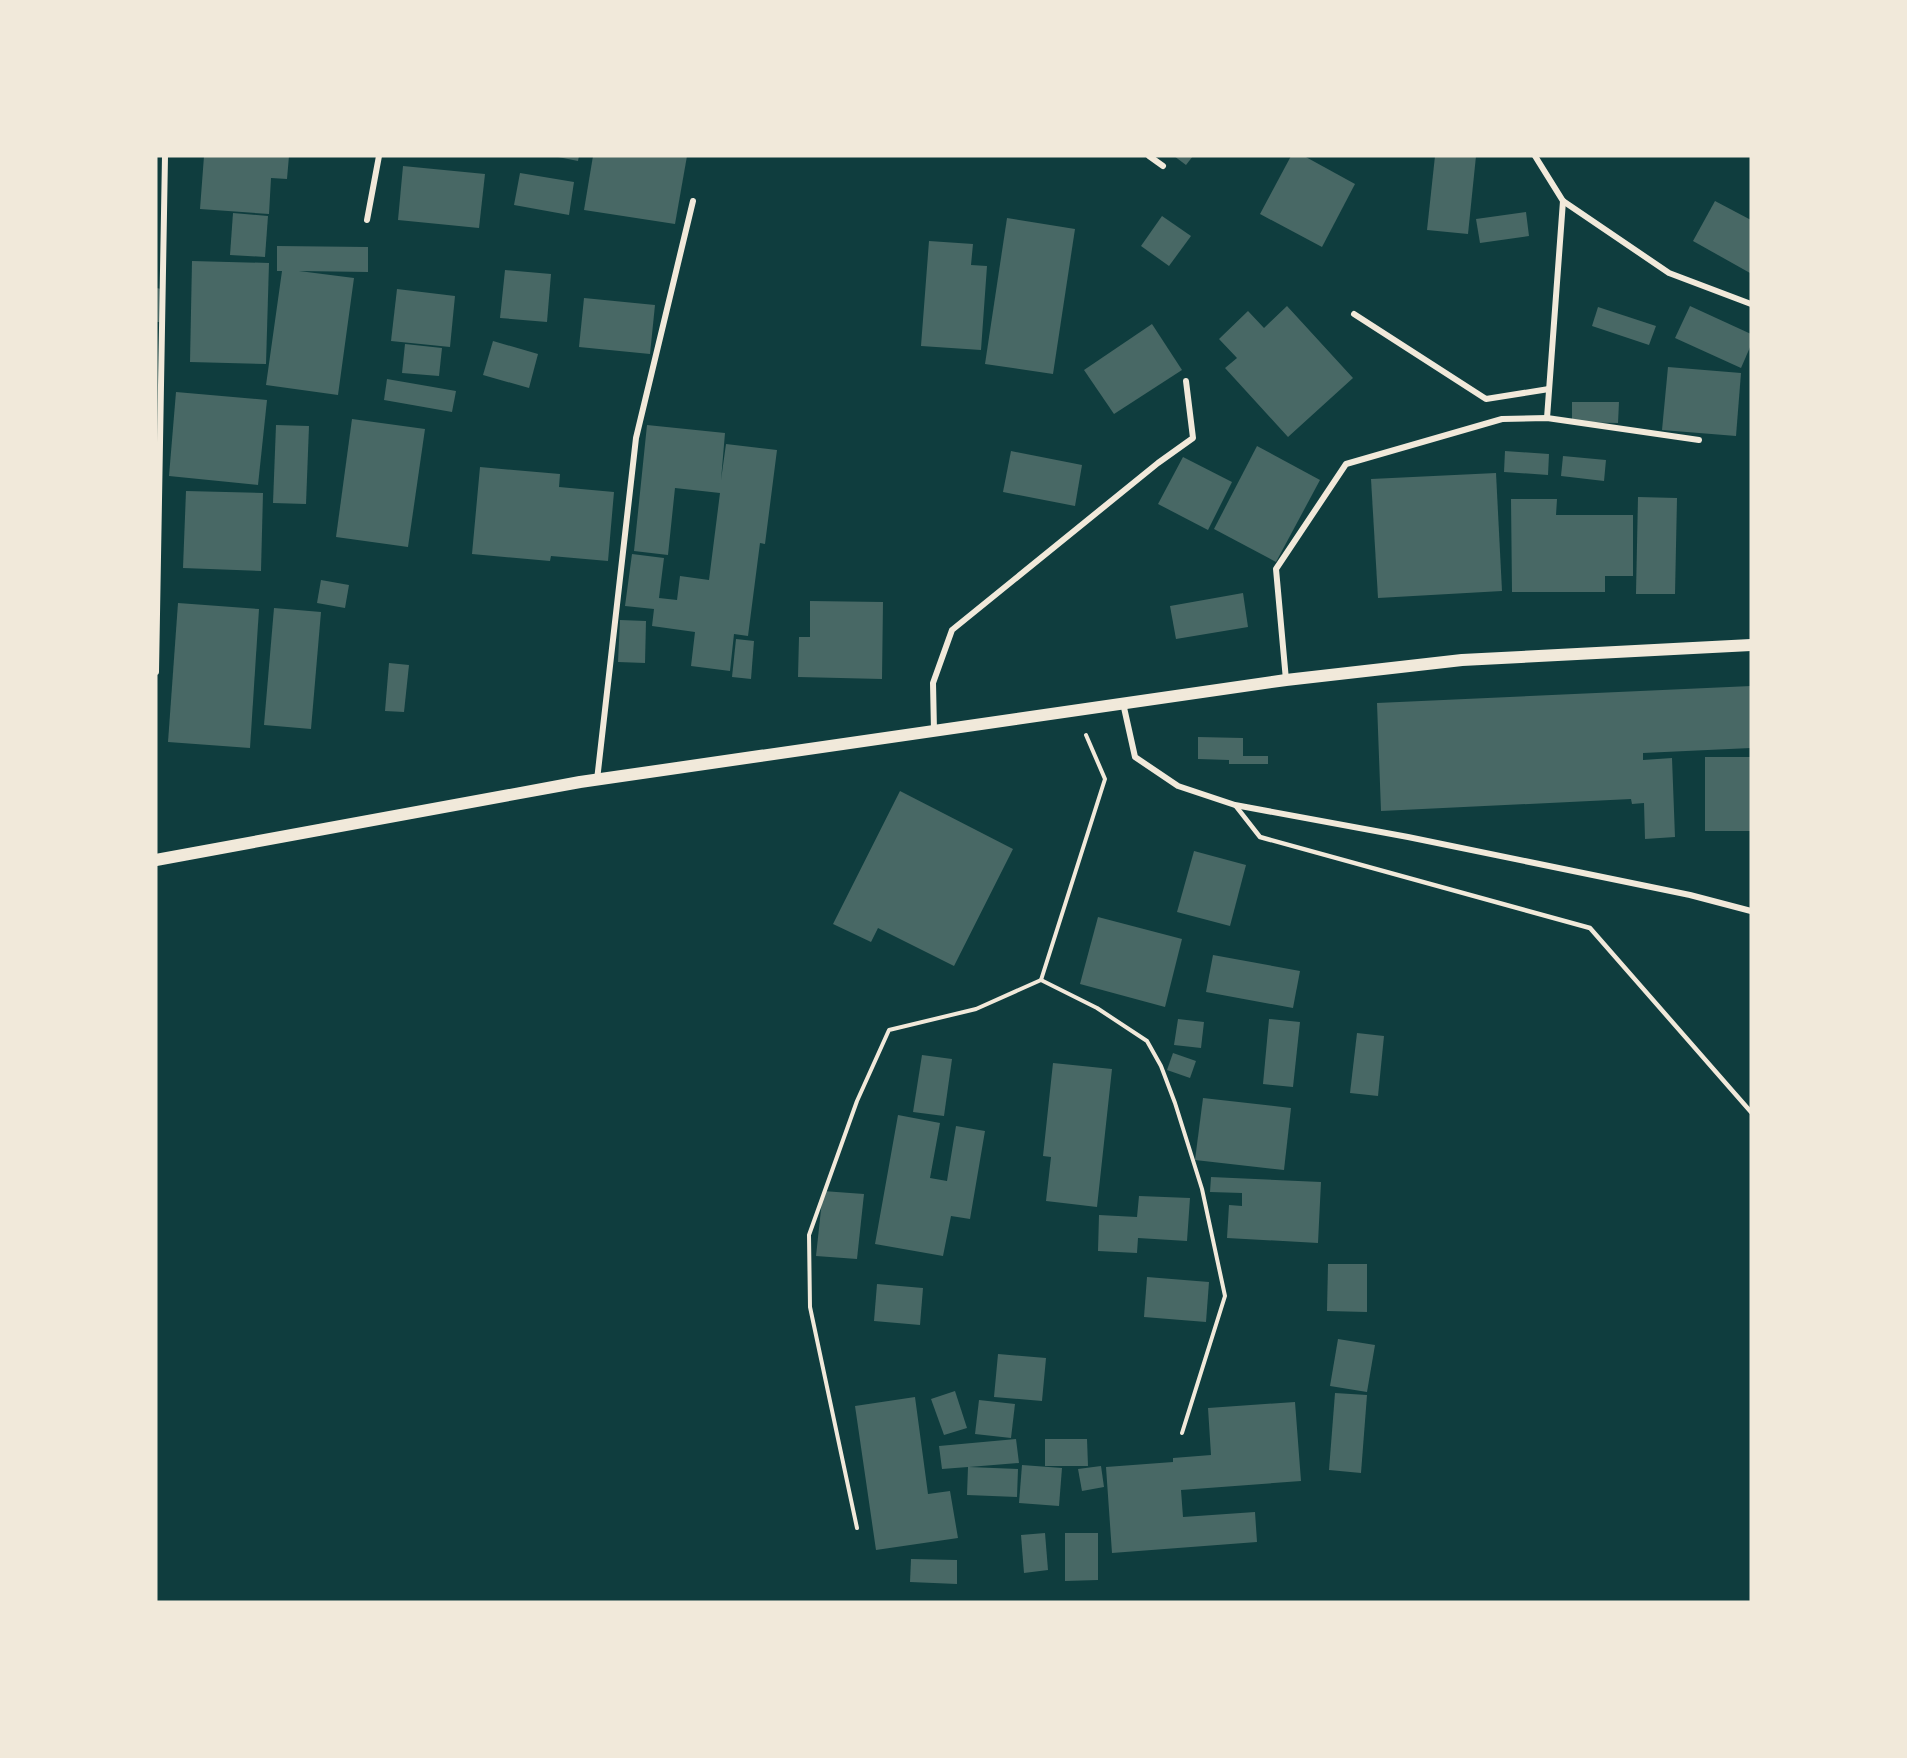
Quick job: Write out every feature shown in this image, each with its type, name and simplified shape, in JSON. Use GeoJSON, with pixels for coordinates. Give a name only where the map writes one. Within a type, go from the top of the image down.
{"type":"FeatureCollection","features":[{"type":"Feature","properties":{"kind":"main road"},"geometry":{"type":"LineString","coordinates":[[156,860],[597,780],[1286,680],[1462,660],[1751,645]]}},
{"type":"Feature","properties":{"kind":"street"},"geometry":{"type":"LineString","coordinates":[[156,672],[165,156]]}},
{"type":"Feature","properties":{"kind":"street"},"geometry":{"type":"LineString","coordinates":[[367,220],[379,156]]}},
{"type":"Feature","properties":{"kind":"street"},"geometry":{"type":"LineString","coordinates":[[1149,156],[1163,166]]}},
{"type":"Feature","properties":{"kind":"street"},"geometry":{"type":"LineString","coordinates":[[1535,156],[1563,201],[1669,273],[1751,304]]}},
{"type":"Feature","properties":{"kind":"street"},"geometry":{"type":"LineString","coordinates":[[597,780],[636,438],[693,201]]}},
{"type":"Feature","properties":{"kind":"street"},"geometry":{"type":"LineString","coordinates":[[1547,418],[1563,201]]}},
{"type":"Feature","properties":{"kind":"street"},"geometry":{"type":"LineString","coordinates":[[1354,314],[1486,399],[1550,389]]}},
{"type":"Feature","properties":{"kind":"street"},"geometry":{"type":"LineString","coordinates":[[934,731],[933,683],[952,630],[1158,463],[1193,438],[1186,381]]}},
{"type":"Feature","properties":{"kind":"street"},"geometry":{"type":"LineString","coordinates":[[1286,680],[1276,569],[1346,464],[1502,419],[1547,418],[1699,440]]}},
{"type":"Feature","properties":{"kind":"street"},"geometry":{"type":"LineString","coordinates":[[1123,703],[1135,757],[1178,786],[1235,805],[1690,895],[1751,911]]}},
{"type":"Feature","properties":{"kind":"lane"},"geometry":{"type":"LineString","coordinates":[[1235,805],[1260,837],[1590,928],[1751,1112]]}},
{"type":"Feature","properties":{"kind":"path"},"geometry":{"type":"LineString","coordinates":[[857,1528],[810,1308],[809,1235],[857,1101],[889,1030],[976,1009],[1041,980],[1105,779],[1075,710]]}},
{"type":"Feature","properties":{"kind":"path"},"geometry":{"type":"LineString","coordinates":[[1041,980],[1097,1008],[1147,1041],[1161,1066],[1175,1103],[1202,1189],[1225,1296],[1182,1433]]}},
{"type":"Feature","properties":{"kind":"building"},"geometry":{"type":"Polygon","coordinates":[[[204,156],[289,156],[287,179],[271,178],[269,214],[200,209],[204,156]]]}},
{"type":"Feature","properties":{"kind":"building"},"geometry":{"type":"Polygon","coordinates":[[[553,156],[579,156],[578,161],[553,156]]]}},
{"type":"Feature","properties":{"kind":"building"},"geometry":{"type":"Polygon","coordinates":[[[593,156],[687,156],[675,224],[584,210],[593,156]]]}},
{"type":"Feature","properties":{"kind":"building"},"geometry":{"type":"Polygon","coordinates":[[[1174,156],[1193,156],[1186,165],[1174,156]]]}},
{"type":"Feature","properties":{"kind":"building"},"geometry":{"type":"Polygon","coordinates":[[[1291,156],[1304,156],[1355,184],[1322,247],[1260,214],[1291,156]]]}},
{"type":"Feature","properties":{"kind":"building"},"geometry":{"type":"Polygon","coordinates":[[[1435,156],[1476,156],[1468,234],[1427,230],[1435,156]]]}},
{"type":"Feature","properties":{"kind":"building"},"geometry":{"type":"Polygon","coordinates":[[[403,166],[485,174],[479,228],[398,220],[403,166]]]}},
{"type":"Feature","properties":{"kind":"building"},"geometry":{"type":"Polygon","coordinates":[[[520,173],[574,182],[569,215],[514,205],[520,173]]]}},
{"type":"Feature","properties":{"kind":"building"},"geometry":{"type":"Polygon","coordinates":[[[1715,201],[1751,220],[1750,273],[1693,241],[1715,201]]]}},
{"type":"Feature","properties":{"kind":"building"},"geometry":{"type":"Polygon","coordinates":[[[1526,212],[1529,236],[1480,243],[1476,219],[1526,212]]]}},
{"type":"Feature","properties":{"kind":"building"},"geometry":{"type":"Polygon","coordinates":[[[233,213],[268,216],[265,257],[230,255],[233,213]]]}},
{"type":"Feature","properties":{"kind":"building"},"geometry":{"type":"Polygon","coordinates":[[[1162,216],[1191,236],[1169,266],[1141,246],[1162,216]]]}},
{"type":"Feature","properties":{"kind":"building"},"geometry":{"type":"Polygon","coordinates":[[[1007,218],[1075,229],[1053,374],[985,364],[1007,218]]]}},
{"type":"Feature","properties":{"kind":"building"},"geometry":{"type":"Polygon","coordinates":[[[929,241],[973,244],[971,265],[987,266],[981,350],[921,346],[929,241]]]}},
{"type":"Feature","properties":{"kind":"building"},"geometry":{"type":"Polygon","coordinates":[[[277,246],[368,247],[368,272],[299,271],[354,278],[338,395],[266,385],[282,271],[277,271],[277,246]]]}},
{"type":"Feature","properties":{"kind":"building"},"geometry":{"type":"Polygon","coordinates":[[[192,261],[269,263],[266,364],[190,362],[192,261]]]}},
{"type":"Feature","properties":{"kind":"building"},"geometry":{"type":"Polygon","coordinates":[[[505,270],[551,274],[547,322],[500,318],[505,270]]]}},
{"type":"Feature","properties":{"kind":"building"},"geometry":{"type":"Polygon","coordinates":[[[156,288],[162,289],[162,322],[156,322],[156,288]]]}},
{"type":"Feature","properties":{"kind":"building"},"geometry":{"type":"Polygon","coordinates":[[[397,289],[455,296],[450,347],[391,341],[397,289]]]}},
{"type":"Feature","properties":{"kind":"building"},"geometry":{"type":"Polygon","coordinates":[[[584,298],[655,305],[650,354],[579,347],[584,298]]]}},
{"type":"Feature","properties":{"kind":"building"},"geometry":{"type":"Polygon","coordinates":[[[1287,306],[1353,378],[1288,437],[1225,368],[1237,358],[1219,339],[1248,311],[1264,328],[1287,306]]]}},
{"type":"Feature","properties":{"kind":"building"},"geometry":{"type":"Polygon","coordinates":[[[1690,306],[1751,334],[1751,345],[1741,368],[1675,338],[1690,306]]]}},
{"type":"Feature","properties":{"kind":"building"},"geometry":{"type":"Polygon","coordinates":[[[1598,307],[1656,326],[1649,345],[1592,326],[1598,307]]]}},
{"type":"Feature","properties":{"kind":"building"},"geometry":{"type":"Polygon","coordinates":[[[1152,324],[1182,370],[1114,414],[1084,370],[1152,324]]]}},
{"type":"Feature","properties":{"kind":"building"},"geometry":{"type":"Polygon","coordinates":[[[493,341],[538,354],[529,388],[483,375],[493,341]]]}},
{"type":"Feature","properties":{"kind":"building"},"geometry":{"type":"Polygon","coordinates":[[[405,344],[442,348],[439,376],[402,373],[405,344]]]}},
{"type":"Feature","properties":{"kind":"building"},"geometry":{"type":"Polygon","coordinates":[[[1668,367],[1741,373],[1736,436],[1662,430],[1668,367]]]}},
{"type":"Feature","properties":{"kind":"building"},"geometry":{"type":"Polygon","coordinates":[[[387,379],[456,391],[452,412],[384,400],[387,379]]]}},
{"type":"Feature","properties":{"kind":"building"},"geometry":{"type":"Polygon","coordinates":[[[176,392],[267,400],[258,485],[169,476],[176,392]]]}},
{"type":"Feature","properties":{"kind":"building"},"geometry":{"type":"Polygon","coordinates":[[[1572,402],[1619,402],[1618,423],[1572,422],[1572,402]]]}},
{"type":"Feature","properties":{"kind":"building"},"geometry":{"type":"Polygon","coordinates":[[[352,419],[425,429],[408,547],[336,537],[352,419]]]}},
{"type":"Feature","properties":{"kind":"building"},"geometry":{"type":"Polygon","coordinates":[[[276,425],[309,426],[306,504],[273,503],[276,425]]]}},
{"type":"Feature","properties":{"kind":"building"},"geometry":{"type":"Polygon","coordinates":[[[647,425],[725,433],[721,480],[726,444],[777,450],[765,544],[760,543],[748,636],[734,634],[730,671],[691,666],[695,632],[652,626],[654,609],[625,606],[632,554],[664,558],[659,598],[677,600],[680,576],[709,580],[720,493],[675,488],[668,555],[634,551],[647,425]]]}},
{"type":"Feature","properties":{"kind":"building"},"geometry":{"type":"Polygon","coordinates":[[[1257,446],[1320,480],[1276,562],[1214,529],[1257,446]]]}},
{"type":"Feature","properties":{"kind":"building"},"geometry":{"type":"Polygon","coordinates":[[[1011,451],[1082,465],[1075,506],[1003,492],[1011,451]]]}},
{"type":"Feature","properties":{"kind":"building"},"geometry":{"type":"Polygon","coordinates":[[[1505,451],[1549,454],[1548,475],[1504,472],[1505,451]]]}},
{"type":"Feature","properties":{"kind":"building"},"geometry":{"type":"Polygon","coordinates":[[[1563,456],[1606,460],[1604,481],[1561,476],[1563,456]]]}},
{"type":"Feature","properties":{"kind":"building"},"geometry":{"type":"Polygon","coordinates":[[[1183,457],[1232,482],[1208,530],[1158,504],[1183,457]]]}},
{"type":"Feature","properties":{"kind":"building"},"geometry":{"type":"Polygon","coordinates":[[[480,467],[560,474],[559,487],[614,492],[608,561],[551,556],[550,561],[472,554],[480,467]]]}},
{"type":"Feature","properties":{"kind":"building"},"geometry":{"type":"Polygon","coordinates":[[[1496,473],[1502,591],[1378,598],[1371,479],[1496,473]]]}},
{"type":"Feature","properties":{"kind":"building"},"geometry":{"type":"Polygon","coordinates":[[[186,491],[263,493],[261,571],[183,568],[186,491]]]}},
{"type":"Feature","properties":{"kind":"building"},"geometry":{"type":"Polygon","coordinates":[[[1638,497],[1677,498],[1675,594],[1636,594],[1638,497]]]}},
{"type":"Feature","properties":{"kind":"building"},"geometry":{"type":"Polygon","coordinates":[[[1511,499],[1557,499],[1556,515],[1633,515],[1633,576],[1605,576],[1605,592],[1512,592],[1511,499]]]}},
{"type":"Feature","properties":{"kind":"building"},"geometry":{"type":"Polygon","coordinates":[[[321,580],[349,585],[345,608],[317,603],[321,580]]]}},
{"type":"Feature","properties":{"kind":"building"},"geometry":{"type":"Polygon","coordinates":[[[1243,593],[1248,627],[1176,639],[1170,606],[1243,593]]]}},
{"type":"Feature","properties":{"kind":"building"},"geometry":{"type":"Polygon","coordinates":[[[810,601],[883,602],[882,679],[798,677],[799,637],[810,637],[810,601]]]}},
{"type":"Feature","properties":{"kind":"building"},"geometry":{"type":"Polygon","coordinates":[[[178,603],[259,609],[250,748],[168,742],[178,603]]]}},
{"type":"Feature","properties":{"kind":"building"},"geometry":{"type":"Polygon","coordinates":[[[274,608],[321,612],[311,729],[264,725],[274,608]]]}},
{"type":"Feature","properties":{"kind":"building"},"geometry":{"type":"Polygon","coordinates":[[[620,620],[646,621],[645,663],[618,662],[620,620]]]}},
{"type":"Feature","properties":{"kind":"building"},"geometry":{"type":"Polygon","coordinates":[[[736,639],[754,641],[751,679],[732,677],[736,639]]]}},
{"type":"Feature","properties":{"kind":"building"},"geometry":{"type":"Polygon","coordinates":[[[389,663],[409,665],[404,712],[385,711],[389,663]]]}},
{"type":"Feature","properties":{"kind":"building"},"geometry":{"type":"Polygon","coordinates":[[[1751,686],[1751,748],[1643,753],[1643,760],[1672,758],[1675,837],[1645,839],[1644,803],[1632,804],[1631,799],[1381,811],[1377,703],[1751,686]]]}},
{"type":"Feature","properties":{"kind":"building"},"geometry":{"type":"Polygon","coordinates":[[[1198,737],[1243,738],[1243,756],[1268,756],[1268,764],[1229,764],[1229,760],[1198,759],[1198,737]]]}},
{"type":"Feature","properties":{"kind":"building"},"geometry":{"type":"Polygon","coordinates":[[[1705,757],[1751,757],[1751,831],[1705,831],[1705,757]]]}},
{"type":"Feature","properties":{"kind":"building"},"geometry":{"type":"Polygon","coordinates":[[[900,791],[1013,849],[954,966],[878,928],[871,942],[833,924],[900,791]]]}},
{"type":"Feature","properties":{"kind":"building"},"geometry":{"type":"Polygon","coordinates":[[[1194,851],[1246,865],[1230,926],[1177,912],[1194,851]]]}},
{"type":"Feature","properties":{"kind":"building"},"geometry":{"type":"Polygon","coordinates":[[[1098,917],[1182,939],[1165,1007],[1080,984],[1098,917]]]}},
{"type":"Feature","properties":{"kind":"building"},"geometry":{"type":"Polygon","coordinates":[[[1213,955],[1300,971],[1293,1008],[1206,992],[1213,955]]]}},
{"type":"Feature","properties":{"kind":"building"},"geometry":{"type":"Polygon","coordinates":[[[1178,1019],[1204,1022],[1201,1048],[1174,1045],[1178,1019]]]}},
{"type":"Feature","properties":{"kind":"building"},"geometry":{"type":"Polygon","coordinates":[[[1269,1019],[1300,1022],[1293,1087],[1263,1084],[1269,1019]]]}},
{"type":"Feature","properties":{"kind":"building"},"geometry":{"type":"Polygon","coordinates":[[[1357,1033],[1384,1036],[1378,1096],[1350,1093],[1357,1033]]]}},
{"type":"Feature","properties":{"kind":"building"},"geometry":{"type":"Polygon","coordinates":[[[1173,1053],[1196,1061],[1190,1078],[1167,1070],[1173,1053]]]}},
{"type":"Feature","properties":{"kind":"building"},"geometry":{"type":"Polygon","coordinates":[[[922,1055],[952,1059],[944,1116],[913,1112],[922,1055]]]}},
{"type":"Feature","properties":{"kind":"building"},"geometry":{"type":"Polygon","coordinates":[[[1053,1063],[1112,1069],[1097,1207],[1046,1201],[1051,1157],[1043,1156],[1053,1063]]]}},
{"type":"Feature","properties":{"kind":"building"},"geometry":{"type":"Polygon","coordinates":[[[1203,1098],[1291,1108],[1284,1170],[1195,1160],[1203,1098]]]}},
{"type":"Feature","properties":{"kind":"building"},"geometry":{"type":"Polygon","coordinates":[[[898,1115],[940,1123],[930,1178],[947,1181],[956,1126],[985,1131],[970,1219],[951,1216],[943,1256],[875,1244],[898,1115]]]}},
{"type":"Feature","properties":{"kind":"building"},"geometry":{"type":"Polygon","coordinates":[[[1211,1177],[1321,1182],[1318,1243],[1227,1238],[1229,1205],[1242,1206],[1242,1193],[1210,1192],[1211,1177]]]}},
{"type":"Feature","properties":{"kind":"building"},"geometry":{"type":"Polygon","coordinates":[[[823,1191],[864,1194],[857,1259],[816,1256],[823,1191]]]}},
{"type":"Feature","properties":{"kind":"building"},"geometry":{"type":"Polygon","coordinates":[[[1139,1196],[1190,1198],[1187,1241],[1138,1238],[1137,1253],[1098,1251],[1099,1215],[1137,1217],[1139,1196]]]}},
{"type":"Feature","properties":{"kind":"building"},"geometry":{"type":"Polygon","coordinates":[[[1328,1264],[1367,1264],[1367,1312],[1327,1311],[1328,1264]]]}},
{"type":"Feature","properties":{"kind":"building"},"geometry":{"type":"Polygon","coordinates":[[[1147,1277],[1209,1282],[1206,1322],[1144,1317],[1147,1277]]]}},
{"type":"Feature","properties":{"kind":"building"},"geometry":{"type":"Polygon","coordinates":[[[877,1284],[923,1288],[920,1325],[874,1321],[877,1284]]]}},
{"type":"Feature","properties":{"kind":"building"},"geometry":{"type":"Polygon","coordinates":[[[1338,1339],[1375,1345],[1367,1392],[1330,1386],[1338,1339]]]}},
{"type":"Feature","properties":{"kind":"building"},"geometry":{"type":"Polygon","coordinates":[[[998,1354],[1046,1358],[1042,1401],[994,1397],[998,1354]]]}},
{"type":"Feature","properties":{"kind":"building"},"geometry":{"type":"Polygon","coordinates":[[[955,1391],[967,1428],[944,1435],[931,1399],[955,1391]]]}},
{"type":"Feature","properties":{"kind":"building"},"geometry":{"type":"Polygon","coordinates":[[[1335,1393],[1367,1395],[1361,1473],[1329,1470],[1335,1393]]]}},
{"type":"Feature","properties":{"kind":"building"},"geometry":{"type":"Polygon","coordinates":[[[915,1397],[928,1494],[950,1491],[958,1538],[876,1550],[855,1406],[915,1397]]]}},
{"type":"Feature","properties":{"kind":"building"},"geometry":{"type":"Polygon","coordinates":[[[979,1400],[1015,1404],[1011,1438],[975,1434],[979,1400]]]}},
{"type":"Feature","properties":{"kind":"building"},"geometry":{"type":"Polygon","coordinates":[[[1295,1402],[1301,1481],[1181,1490],[1183,1517],[1255,1512],[1257,1542],[1112,1553],[1106,1467],[1173,1462],[1173,1458],[1211,1455],[1208,1408],[1295,1402]]]}},
{"type":"Feature","properties":{"kind":"building"},"geometry":{"type":"Polygon","coordinates":[[[1016,1439],[1019,1463],[969,1467],[1018,1469],[1017,1497],[967,1495],[968,1467],[942,1469],[939,1446],[1016,1439]]]}},
{"type":"Feature","properties":{"kind":"building"},"geometry":{"type":"Polygon","coordinates":[[[1045,1439],[1087,1439],[1088,1466],[1045,1466],[1045,1439]]]}},
{"type":"Feature","properties":{"kind":"building"},"geometry":{"type":"Polygon","coordinates":[[[1022,1465],[1062,1468],[1059,1506],[1019,1503],[1022,1465]]]}},
{"type":"Feature","properties":{"kind":"building"},"geometry":{"type":"Polygon","coordinates":[[[1101,1466],[1104,1487],[1082,1491],[1078,1469],[1101,1466]]]}},
{"type":"Feature","properties":{"kind":"building"},"geometry":{"type":"Polygon","coordinates":[[[1045,1533],[1048,1570],[1024,1573],[1021,1535],[1045,1533]]]}},
{"type":"Feature","properties":{"kind":"building"},"geometry":{"type":"Polygon","coordinates":[[[1065,1533],[1098,1533],[1098,1580],[1065,1581],[1065,1533]]]}},
{"type":"Feature","properties":{"kind":"building"},"geometry":{"type":"Polygon","coordinates":[[[911,1559],[957,1560],[957,1584],[910,1582],[911,1559]]]}}]}
